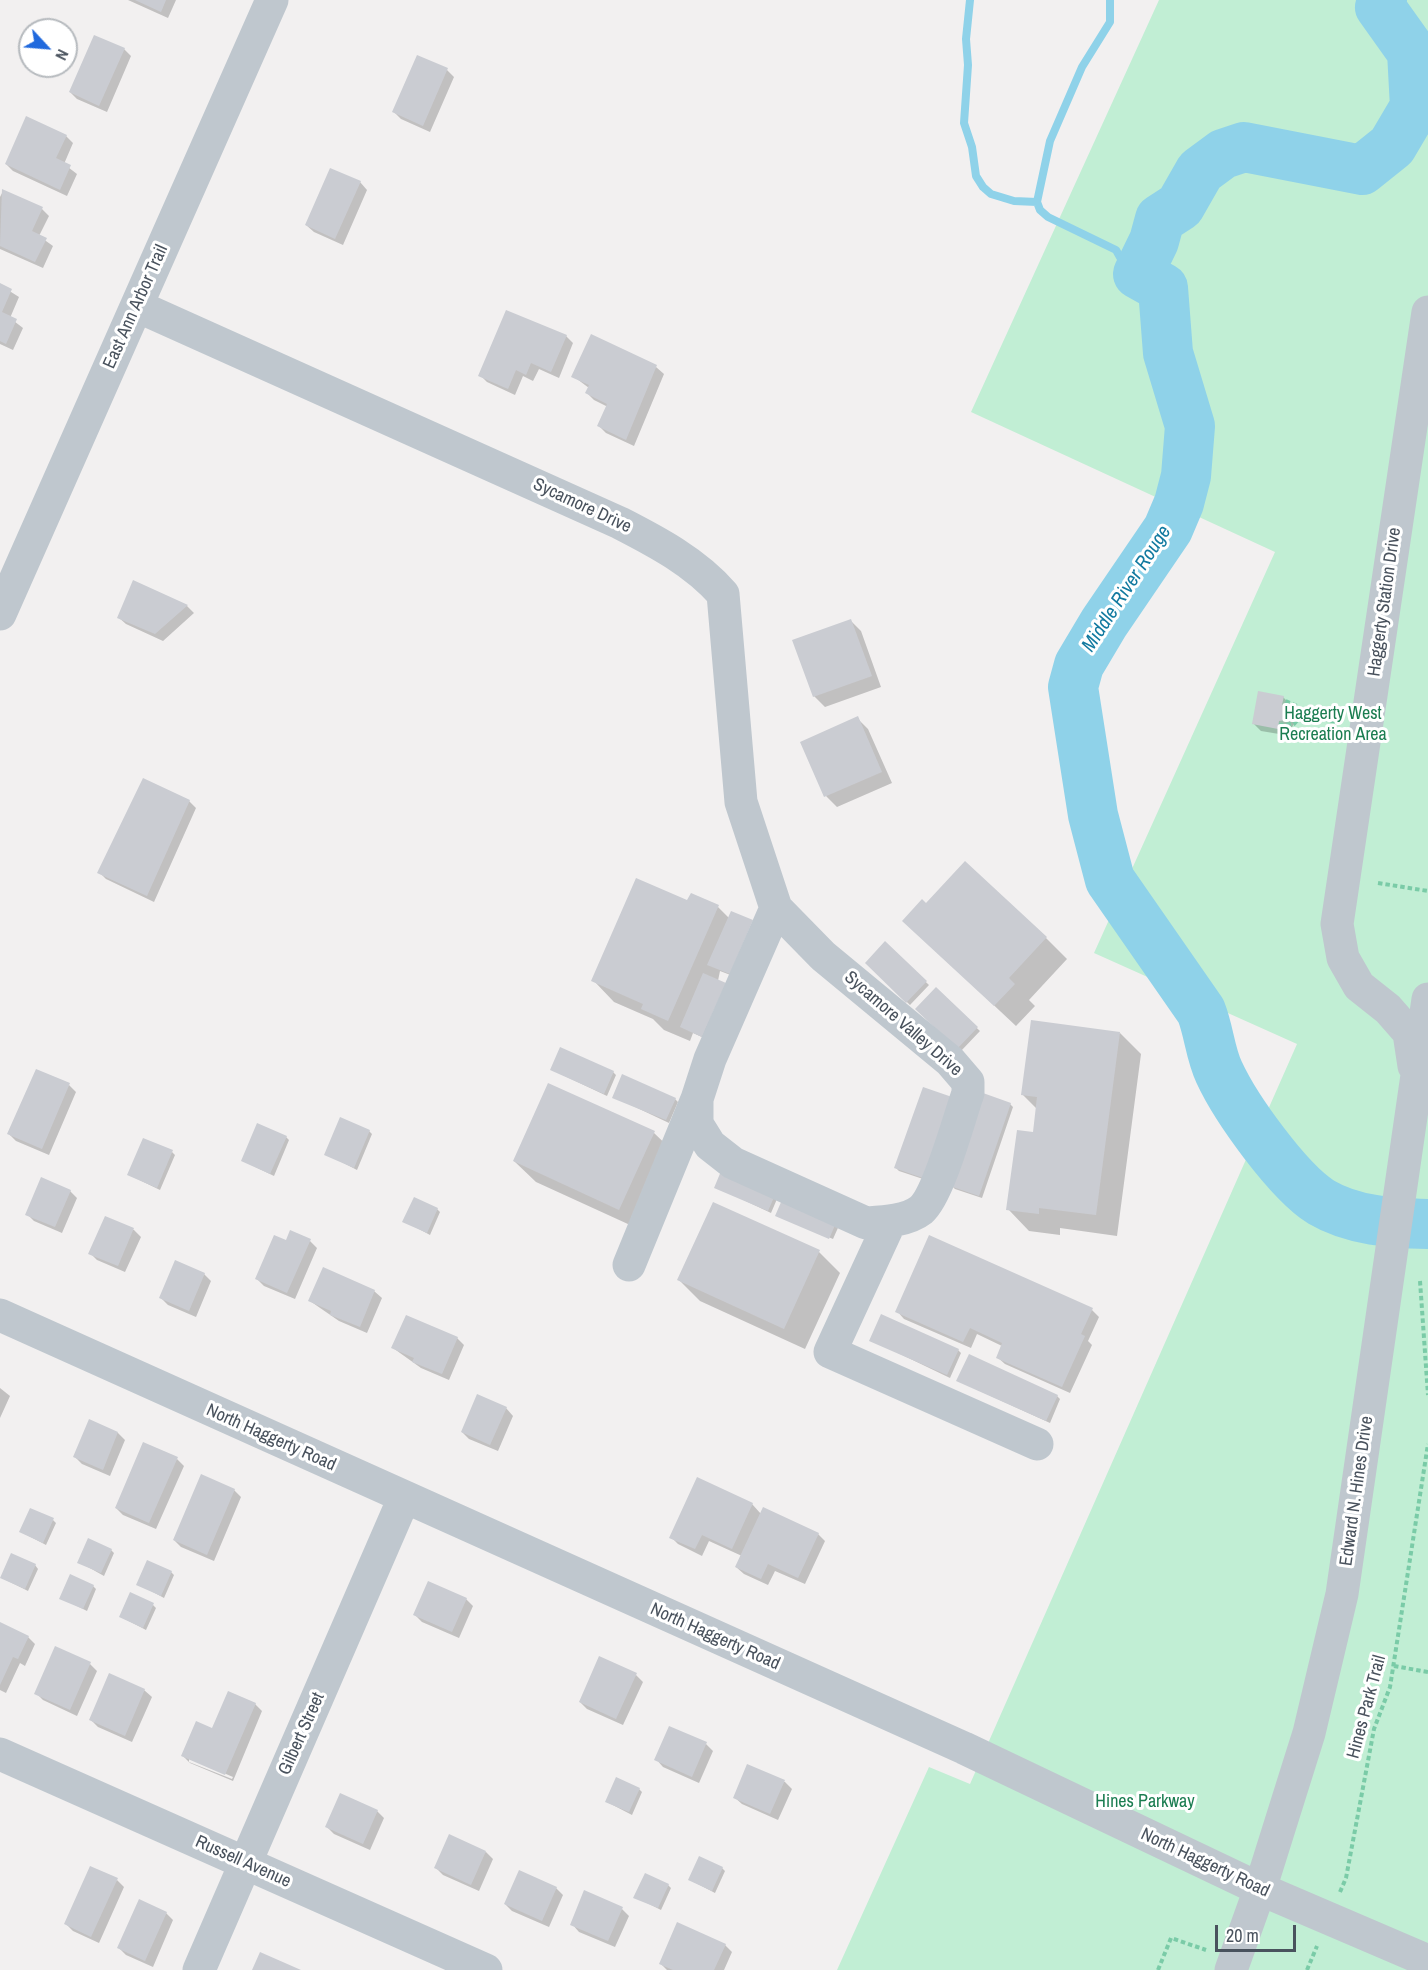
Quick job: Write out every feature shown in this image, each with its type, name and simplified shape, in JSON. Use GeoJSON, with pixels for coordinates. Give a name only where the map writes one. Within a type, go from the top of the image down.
{"type":"FeatureCollection","features":[{"type":"Feature","properties":{"kind":"street","name":"East Ann Arbor Trail"},"geometry":{"type":"LineString","coordinates":[[0,614],[272,0]]}},
{"type":"Feature","properties":{"kind":"street","name":"Sycamore Drive"},"geometry":{"type":"LineString","coordinates":[[136,306],[620,523],[662,545],[706,576],[723,594],[741,802],[776,908]]}},
{"type":"Feature","properties":{"kind":"street","name":"Haggerty Station Drive"},"geometry":{"type":"LineString","coordinates":[[1416,1079],[1408,1033],[1388,1009],[1359,986],[1343,958],[1337,924],[1428,312]]}},
{"type":"Feature","properties":{"kind":"street","name":"Sycamore Valley Drive"},"geometry":{"type":"LineString","coordinates":[[776,908],[823,956],[950,1061],[968,1082],[968,1093],[933,1194],[920,1210],[890,1222],[866,1223],[733,1163],[710,1145],[697,1124],[697,1099],[710,1059],[776,908]]}},
{"type":"Feature","properties":{"kind":"street","name":"Edward N. Hines Drive"},"geometry":{"type":"LineString","coordinates":[[1233,1965],[1260,1889],[1309,1733],[1342,1594],[1428,999]]}},
{"type":"Feature","properties":{"kind":"street"},"geometry":{"type":"LineString","coordinates":[[629,1265],[697,1099]]}},
{"type":"Feature","properties":{"kind":"street"},"geometry":{"type":"LineString","coordinates":[[890,1222],[830,1352],[1038,1444]]}},
{"type":"Feature","properties":{"kind":"street","name":"North Haggerty Road"},"geometry":{"type":"LineString","coordinates":[[0,1315],[964,1748],[1260,1889],[1428,1961]]}},
{"type":"Feature","properties":{"kind":"street","name":"Gilbert Street"},"geometry":{"type":"LineString","coordinates":[[199,1970],[404,1498]]}},
{"type":"Feature","properties":{"kind":"street","name":"Russell Avenue"},"geometry":{"type":"LineString","coordinates":[[0,1754],[486,1970]]}},
{"type":"Feature","properties":{"kind":"path"},"geometry":{"type":"LineString","coordinates":[[1283,700],[1299,707],[1301,716]]}},
{"type":"Feature","properties":{"kind":"path"},"geometry":{"type":"LineString","coordinates":[[1301,716],[1345,723]]}},
{"type":"Feature","properties":{"kind":"path"},"geometry":{"type":"LineString","coordinates":[[1279,725],[1294,724],[1301,716]]}},
{"type":"Feature","properties":{"kind":"path"},"geometry":{"type":"LineString","coordinates":[[1378,883],[1428,891]]}},
{"type":"Feature","properties":{"kind":"path"},"geometry":{"type":"LineString","coordinates":[[1420,1275],[1428,1395]]}},
{"type":"Feature","properties":{"kind":"path","name":"Hines Park Trail"},"geometry":{"type":"LineString","coordinates":[[1307,1970],[1346,1878],[1374,1728],[1390,1687],[1428,1444]]}},
{"type":"Feature","properties":{"kind":"path"},"geometry":{"type":"LineString","coordinates":[[1394,1666],[1428,1672]]}},
{"type":"Feature","properties":{"kind":"path"},"geometry":{"type":"LineString","coordinates":[[1158,1970],[1171,1938],[1233,1965]]}},
{"type":"Feature","properties":{"kind":"green space","name":"Hines Parkway"},"geometry":{"type":"Polygon","coordinates":[[[1159,0],[1428,0],[1428,1970],[837,1970],[929,1767],[970,1784],[1297,1044],[1094,953],[1275,552],[971,412],[1159,0]]]}},
{"type":"Feature","properties":{"kind":"building"},"geometry":{"type":"Polygon","coordinates":[[[135,0],[166,0],[161,12],[135,0]]]}},
{"type":"Feature","properties":{"kind":"building"},"geometry":{"type":"Polygon","coordinates":[[[94,35],[125,48],[99,106],[69,92],[75,78],[78,78],[78,71],[94,35]]]}},
{"type":"Feature","properties":{"kind":"building"},"geometry":{"type":"Polygon","coordinates":[[[417,55],[448,68],[423,126],[392,112],[417,55]]]}},
{"type":"Feature","properties":{"kind":"building"},"geometry":{"type":"Polygon","coordinates":[[[26,116],[67,135],[56,158],[71,165],[60,190],[5,164],[26,116]]]}},
{"type":"Feature","properties":{"kind":"building"},"geometry":{"type":"Polygon","coordinates":[[[330,168],[361,181],[335,239],[305,225],[330,168]]]}},
{"type":"Feature","properties":{"kind":"building"},"geometry":{"type":"Polygon","coordinates":[[[2,189],[43,207],[32,231],[47,238],[35,262],[0,246],[2,189]]]}},
{"type":"Feature","properties":{"kind":"building"},"geometry":{"type":"Polygon","coordinates":[[[0,283],[12,289],[2,312],[17,319],[6,344],[0,341],[0,283]]]}},
{"type":"Feature","properties":{"kind":"building"},"geometry":{"type":"Polygon","coordinates":[[[506,310],[567,335],[551,372],[531,363],[526,375],[516,370],[508,389],[478,376],[506,310]]]}},
{"type":"Feature","properties":{"kind":"building"},"geometry":{"type":"Polygon","coordinates":[[[591,334],[657,365],[626,440],[597,426],[607,404],[585,393],[589,385],[571,377],[591,334]]]}},
{"type":"Feature","properties":{"kind":"building"},"geometry":{"type":"Polygon","coordinates":[[[133,580],[188,605],[155,634],[117,618],[133,580]]]}},
{"type":"Feature","properties":{"kind":"building"},"geometry":{"type":"Polygon","coordinates":[[[851,619],[872,676],[813,697],[792,640],[851,619]]]}},
{"type":"Feature","properties":{"kind":"building"},"geometry":{"type":"Polygon","coordinates":[[[1258,691],[1284,696],[1282,705],[1288,708],[1289,715],[1285,720],[1279,721],[1278,729],[1252,724],[1258,691]]]}},
{"type":"Feature","properties":{"kind":"building"},"geometry":{"type":"Polygon","coordinates":[[[858,716],[882,772],[824,797],[800,742],[858,716]]]}},
{"type":"Feature","properties":{"kind":"building"},"geometry":{"type":"Polygon","coordinates":[[[143,778],[190,800],[147,896],[97,873],[143,778]]]}},
{"type":"Feature","properties":{"kind":"building"},"geometry":{"type":"Polygon","coordinates":[[[965,861],[1047,937],[1009,978],[1015,984],[994,1006],[902,921],[922,899],[926,903],[965,861]]]}},
{"type":"Feature","properties":{"kind":"building"},"geometry":{"type":"Polygon","coordinates":[[[636,878],[687,900],[691,893],[719,905],[668,1021],[641,1009],[643,1004],[591,981],[636,878]]]}},
{"type":"Feature","properties":{"kind":"building"},"geometry":{"type":"Polygon","coordinates":[[[731,911],[753,920],[730,974],[707,965],[731,911]]]}},
{"type":"Feature","properties":{"kind":"building"},"geometry":{"type":"Polygon","coordinates":[[[885,941],[927,981],[906,1003],[865,963],[885,941]]]}},
{"type":"Feature","properties":{"kind":"building"},"geometry":{"type":"Polygon","coordinates":[[[703,973],[726,983],[702,1037],[680,1027],[703,973]]]}},
{"type":"Feature","properties":{"kind":"building"},"geometry":{"type":"Polygon","coordinates":[[[936,987],[978,1027],[957,1049],[915,1009],[936,987]]]}},
{"type":"Feature","properties":{"kind":"building"},"geometry":{"type":"Polygon","coordinates":[[[1031,1020],[1120,1032],[1096,1215],[1039,1208],[1039,1214],[1006,1210],[1017,1130],[1033,1132],[1037,1097],[1021,1095],[1031,1020]]]}},
{"type":"Feature","properties":{"kind":"building"},"geometry":{"type":"Polygon","coordinates":[[[560,1047],[614,1071],[604,1094],[550,1070],[560,1047]]]}},
{"type":"Feature","properties":{"kind":"building"},"geometry":{"type":"Polygon","coordinates":[[[36,1069],[70,1083],[42,1149],[7,1134],[36,1069]]]}},
{"type":"Feature","properties":{"kind":"building"},"geometry":{"type":"Polygon","coordinates":[[[622,1074],[676,1098],[666,1120],[612,1098],[622,1074]]]}},
{"type":"Feature","properties":{"kind":"building"},"geometry":{"type":"Polygon","coordinates":[[[548,1083],[655,1131],[619,1210],[513,1161],[548,1083]]]}},
{"type":"Feature","properties":{"kind":"building"},"geometry":{"type":"Polygon","coordinates":[[[923,1087],[952,1097],[923,1178],[894,1168],[923,1087]]]}},
{"type":"Feature","properties":{"kind":"building"},"geometry":{"type":"Polygon","coordinates":[[[983,1093],[1011,1103],[979,1196],[950,1186],[983,1093]]]}},
{"type":"Feature","properties":{"kind":"building"},"geometry":{"type":"Polygon","coordinates":[[[340,1117],[370,1130],[354,1168],[324,1155],[340,1117]]]}},
{"type":"Feature","properties":{"kind":"building"},"geometry":{"type":"Polygon","coordinates":[[[257,1123],[287,1136],[270,1174],[241,1161],[257,1123]]]}},
{"type":"Feature","properties":{"kind":"building"},"geometry":{"type":"Polygon","coordinates":[[[143,1138],[173,1150],[157,1188],[127,1175],[143,1138]]]}},
{"type":"Feature","properties":{"kind":"building"},"geometry":{"type":"Polygon","coordinates":[[[724,1164],[778,1188],[768,1211],[714,1188],[724,1164]]]}},
{"type":"Feature","properties":{"kind":"building"},"geometry":{"type":"Polygon","coordinates":[[[41,1177],[71,1190],[55,1227],[25,1215],[41,1177]]]}},
{"type":"Feature","properties":{"kind":"building"},"geometry":{"type":"Polygon","coordinates":[[[785,1193],[839,1216],[829,1239],[775,1216],[785,1193]]]}},
{"type":"Feature","properties":{"kind":"building"},"geometry":{"type":"Polygon","coordinates":[[[414,1197],[438,1208],[427,1233],[402,1222],[414,1197]]]}},
{"type":"Feature","properties":{"kind":"building"},"geometry":{"type":"Polygon","coordinates":[[[713,1202],[820,1250],[784,1329],[677,1280],[713,1202]]]}},
{"type":"Feature","properties":{"kind":"building"},"geometry":{"type":"Polygon","coordinates":[[[105,1216],[134,1228],[118,1266],[88,1254],[105,1216]]]}},
{"type":"Feature","properties":{"kind":"building"},"geometry":{"type":"Polygon","coordinates":[[[290,1230],[311,1239],[287,1293],[255,1279],[274,1235],[286,1240],[290,1230]]]}},
{"type":"Feature","properties":{"kind":"building"},"geometry":{"type":"Polygon","coordinates":[[[929,1235],[1093,1308],[1081,1334],[1085,1336],[1062,1387],[996,1358],[1002,1343],[970,1328],[963,1342],[895,1312],[929,1235]]]}},
{"type":"Feature","properties":{"kind":"building"},"geometry":{"type":"Polygon","coordinates":[[[175,1260],[205,1273],[189,1311],[159,1298],[175,1260]]]}},
{"type":"Feature","properties":{"kind":"building"},"geometry":{"type":"Polygon","coordinates":[[[323,1267],[375,1290],[360,1327],[330,1315],[331,1311],[308,1301],[323,1267]]]}},
{"type":"Feature","properties":{"kind":"building"},"geometry":{"type":"Polygon","coordinates":[[[881,1314],[959,1349],[947,1375],[869,1341],[881,1314]]]}},
{"type":"Feature","properties":{"kind":"building"},"geometry":{"type":"Polygon","coordinates":[[[406,1315],[458,1337],[442,1374],[412,1362],[414,1358],[391,1348],[406,1315]]]}},
{"type":"Feature","properties":{"kind":"building"},"geometry":{"type":"Polygon","coordinates":[[[969,1354],[1058,1395],[1046,1421],[956,1381],[969,1354]]]}},
{"type":"Feature","properties":{"kind":"building"},"geometry":{"type":"Polygon","coordinates":[[[477,1394],[507,1407],[490,1445],[461,1432],[477,1394]]]}},
{"type":"Feature","properties":{"kind":"building"},"geometry":{"type":"Polygon","coordinates":[[[89,1419],[118,1432],[103,1470],[73,1457],[89,1419]]]}},
{"type":"Feature","properties":{"kind":"building"},"geometry":{"type":"Polygon","coordinates":[[[143,1442],[178,1457],[149,1523],[115,1508],[143,1442]]]}},
{"type":"Feature","properties":{"kind":"building"},"geometry":{"type":"Polygon","coordinates":[[[201,1474],[235,1489],[207,1555],[173,1540],[201,1474]]]}},
{"type":"Feature","properties":{"kind":"building"},"geometry":{"type":"Polygon","coordinates":[[[697,1477],[753,1503],[732,1549],[702,1535],[695,1549],[669,1538],[697,1477]]]}},
{"type":"Feature","properties":{"kind":"building"},"geometry":{"type":"Polygon","coordinates":[[[763,1507],[819,1533],[798,1578],[768,1564],[761,1579],[735,1567],[763,1507]]]}},
{"type":"Feature","properties":{"kind":"building"},"geometry":{"type":"Polygon","coordinates":[[[30,1508],[54,1518],[43,1543],[19,1532],[30,1508]]]}},
{"type":"Feature","properties":{"kind":"building"},"geometry":{"type":"Polygon","coordinates":[[[88,1538],[112,1549],[101,1573],[77,1563],[88,1538]]]}},
{"type":"Feature","properties":{"kind":"building"},"geometry":{"type":"Polygon","coordinates":[[[11,1553],[36,1564],[25,1589],[0,1578],[11,1553]]]}},
{"type":"Feature","properties":{"kind":"building"},"geometry":{"type":"Polygon","coordinates":[[[147,1560],[172,1571],[161,1596],[136,1585],[147,1560]]]}},
{"type":"Feature","properties":{"kind":"building"},"geometry":{"type":"Polygon","coordinates":[[[70,1574],[94,1585],[83,1609],[59,1599],[70,1574]]]}},
{"type":"Feature","properties":{"kind":"building"},"geometry":{"type":"Polygon","coordinates":[[[428,1581],[467,1598],[452,1632],[413,1615],[428,1581]]]}},
{"type":"Feature","properties":{"kind":"building"},"geometry":{"type":"Polygon","coordinates":[[[130,1592],[154,1603],[143,1628],[119,1617],[130,1592]]]}},
{"type":"Feature","properties":{"kind":"building"},"geometry":{"type":"Polygon","coordinates":[[[0,1622],[29,1636],[18,1659],[13,1657],[0,1685],[0,1622]]]}},
{"type":"Feature","properties":{"kind":"building"},"geometry":{"type":"Polygon","coordinates":[[[55,1646],[91,1662],[70,1710],[34,1694],[55,1646]]]}},
{"type":"Feature","properties":{"kind":"building"},"geometry":{"type":"Polygon","coordinates":[[[599,1656],[637,1673],[616,1719],[579,1702],[599,1656]]]}},
{"type":"Feature","properties":{"kind":"building"},"geometry":{"type":"Polygon","coordinates":[[[109,1673],[145,1689],[125,1736],[89,1720],[109,1673]]]}},
{"type":"Feature","properties":{"kind":"building"},"geometry":{"type":"Polygon","coordinates":[[[228,1691],[256,1703],[225,1775],[181,1756],[196,1721],[212,1728],[228,1691]]]}},
{"type":"Feature","properties":{"kind":"building"},"geometry":{"type":"Polygon","coordinates":[[[669,1726],[707,1742],[692,1777],[654,1760],[669,1726]]]}},
{"type":"Feature","properties":{"kind":"building"},"geometry":{"type":"Polygon","coordinates":[[[747,1764],[785,1780],[770,1814],[733,1798],[747,1764]]]}},
{"type":"Feature","properties":{"kind":"building"},"geometry":{"type":"Polygon","coordinates":[[[616,1777],[640,1788],[629,1812],[605,1802],[616,1777]]]}},
{"type":"Feature","properties":{"kind":"building"},"geometry":{"type":"Polygon","coordinates":[[[340,1793],[378,1810],[363,1844],[325,1827],[340,1793]]]}},
{"type":"Feature","properties":{"kind":"building"},"geometry":{"type":"Polygon","coordinates":[[[449,1834],[486,1851],[471,1885],[434,1868],[449,1834]]]}},
{"type":"Feature","properties":{"kind":"building"},"geometry":{"type":"Polygon","coordinates":[[[699,1856],[723,1867],[712,1891],[688,1880],[699,1856]]]}},
{"type":"Feature","properties":{"kind":"building"},"geometry":{"type":"Polygon","coordinates":[[[90,1866],[118,1878],[91,1937],[64,1924],[90,1866]]]}},
{"type":"Feature","properties":{"kind":"building"},"geometry":{"type":"Polygon","coordinates":[[[519,1870],[557,1887],[542,1921],[504,1904],[519,1870]]]}},
{"type":"Feature","properties":{"kind":"building"},"geometry":{"type":"Polygon","coordinates":[[[645,1873],[669,1884],[658,1908],[633,1898],[645,1873]]]}},
{"type":"Feature","properties":{"kind":"building"},"geometry":{"type":"Polygon","coordinates":[[[584,1890],[623,1907],[608,1941],[570,1925],[584,1890]]]}},
{"type":"Feature","properties":{"kind":"building"},"geometry":{"type":"Polygon","coordinates":[[[139,1899],[167,1912],[145,1961],[117,1948],[139,1899]]]}},
{"type":"Feature","properties":{"kind":"building"},"geometry":{"type":"Polygon","coordinates":[[[677,1922],[726,1944],[714,1970],[673,1970],[659,1964],[677,1922]]]}},
{"type":"Feature","properties":{"kind":"building"},"geometry":{"type":"Polygon","coordinates":[[[260,1952],[301,1970],[252,1970],[260,1952]]]}},
{"type":"Feature","properties":{"kind":"waterway"},"geometry":{"type":"LineString","coordinates":[[970,0],[966,39],[968,65],[964,123],[972,147],[976,176],[991,194],[1014,201],[1037,202]]}},
{"type":"Feature","properties":{"kind":"waterway"},"geometry":{"type":"LineString","coordinates":[[1110,0],[1110,22],[1082,67],[1050,141],[1037,202],[1040,210],[1048,217],[1116,250],[1125,266],[1138,274]]}},
{"type":"Feature","properties":{"kind":"waterway","name":"Middle River Rouge"},"geometry":{"type":"LineString","coordinates":[[1382,0],[1380,7],[1412,52],[1415,107],[1392,146],[1362,170],[1244,147],[1223,154],[1200,171],[1180,206],[1160,219],[1154,241],[1138,274],[1163,288],[1168,353],[1190,426],[1186,476],[1179,503],[1168,529],[1104,623],[1079,665],[1073,687],[1093,815],[1110,880],[1201,1011],[1216,1065],[1237,1105],[1279,1161],[1308,1192],[1321,1202],[1359,1217],[1387,1222],[1428,1224]]}},
{"type":"Feature","properties":{"kind":"park label","name":"Haggerty West Recreation Area"},"geometry":{"type":"Point","coordinates":[1333,724]}}]}
